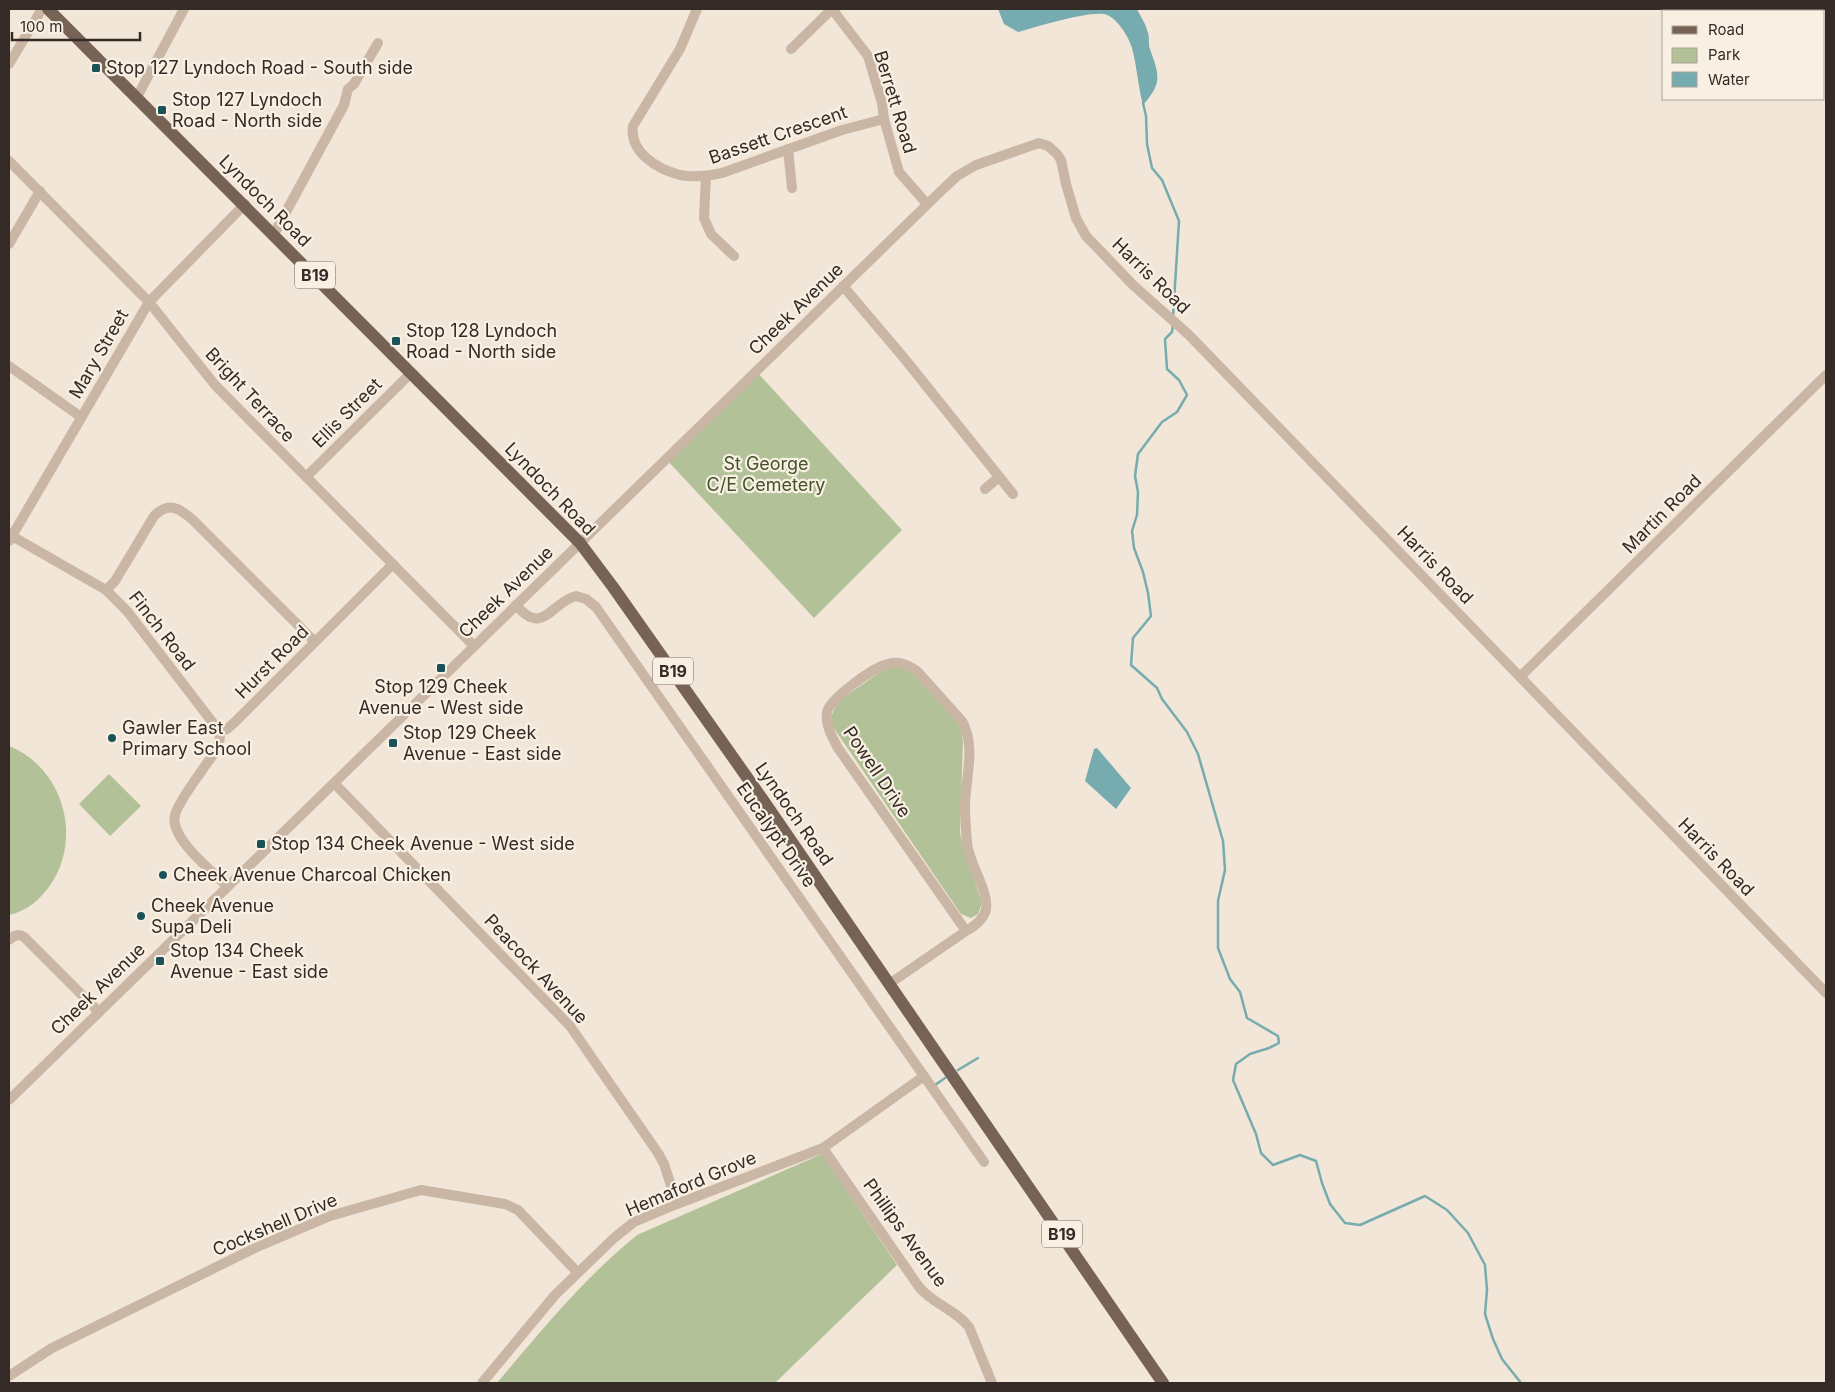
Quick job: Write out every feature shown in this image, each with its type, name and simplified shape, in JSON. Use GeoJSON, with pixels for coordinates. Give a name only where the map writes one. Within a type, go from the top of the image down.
{"type":"FeatureCollection","features":[{"type":"Feature","properties":{"kind":"main road","name":"Lyndoch Road"},"geometry":{"type":"LineString","coordinates":[[48,9],[245,204],[580,542],[614,587],[764,800],[1163,1383]]}},
{"type":"Feature","properties":{"kind":"street"},"geometry":{"type":"LineString","coordinates":[[9,64],[42,9]]}},
{"type":"Feature","properties":{"kind":"street"},"geometry":{"type":"LineString","coordinates":[[137,97],[184,9]]}},
{"type":"Feature","properties":{"kind":"street","name":"Bassett Crescent"},"geometry":{"type":"LineString","coordinates":[[697,9],[680,49],[635,120],[633,134],[635,144],[643,156],[679,174],[706,176],[738,168],[842,130],[884,118]]}},
{"type":"Feature","properties":{"kind":"street"},"geometry":{"type":"LineString","coordinates":[[791,49],[832,9]]}},
{"type":"Feature","properties":{"kind":"street","name":"Berrett Road"},"geometry":{"type":"LineString","coordinates":[[832,9],[868,56],[899,172],[927,204]]}},
{"type":"Feature","properties":{"kind":"street"},"geometry":{"type":"LineString","coordinates":[[274,234],[344,105],[348,89],[354,84],[378,43]]}},
{"type":"Feature","properties":{"kind":"street","name":"Cheek Avenue"},"geometry":{"type":"LineString","coordinates":[[9,1100],[98,1011],[957,176],[976,165],[1015,151],[1043,144]]}},
{"type":"Feature","properties":{"kind":"street","name":"Harris Road"},"geometry":{"type":"LineString","coordinates":[[1043,144],[1057,154],[1061,160],[1076,218],[1086,236],[1133,285],[1201,347],[1826,993]]}},
{"type":"Feature","properties":{"kind":"street"},"geometry":{"type":"LineString","coordinates":[[788,149],[792,188]]}},
{"type":"Feature","properties":{"kind":"street","name":"Bright Terrace"},"geometry":{"type":"LineString","coordinates":[[9,161],[149,302],[215,385],[474,646]]}},
{"type":"Feature","properties":{"kind":"street"},"geometry":{"type":"LineString","coordinates":[[706,176],[704,218],[711,234],[734,256]]}},
{"type":"Feature","properties":{"kind":"street"},"geometry":{"type":"LineString","coordinates":[[9,244],[40,191]]}},
{"type":"Feature","properties":{"kind":"street","name":"Mary Street"},"geometry":{"type":"LineString","coordinates":[[10,539],[149,302],[245,204]]}},
{"type":"Feature","properties":{"kind":"street"},"geometry":{"type":"LineString","coordinates":[[843,286],[904,358],[1013,494]]}},
{"type":"Feature","properties":{"kind":"street"},"geometry":{"type":"LineString","coordinates":[[9,366],[81,417]]}},
{"type":"Feature","properties":{"kind":"street","name":"Ellis Street"},"geometry":{"type":"LineString","coordinates":[[306,477],[411,373]]}},
{"type":"Feature","properties":{"kind":"street","name":"Martin Road"},"geometry":{"type":"LineString","coordinates":[[1520,677],[1826,375]]}},
{"type":"Feature","properties":{"kind":"street"},"geometry":{"type":"LineString","coordinates":[[985,489],[999,477]]}},
{"type":"Feature","properties":{"kind":"street"},"geometry":{"type":"LineString","coordinates":[[106,590],[115,581],[154,516],[161,508],[173,507],[193,520],[315,642]]}},
{"type":"Feature","properties":{"kind":"street","name":"Finch Road"},"geometry":{"type":"LineString","coordinates":[[10,539],[106,590],[127,611],[220,732]]}},
{"type":"Feature","properties":{"kind":"street","name":"Hurst Road"},"geometry":{"type":"LineString","coordinates":[[220,732],[227,729],[393,564]]}},
{"type":"Feature","properties":{"kind":"street","name":"Eucalypt Drive"},"geometry":{"type":"LineString","coordinates":[[516,605],[525,616],[535,619],[550,614],[562,602],[576,596],[586,599],[596,607],[984,1162]]}},
{"type":"Feature","properties":{"kind":"street","name":"Powell Drive"},"geometry":{"type":"LineString","coordinates":[[889,984],[977,924],[984,915],[986,901],[967,846],[965,806],[970,746],[967,729],[962,720],[917,671],[901,663],[885,664],[833,700],[827,712],[828,729],[838,748],[966,931]]}},
{"type":"Feature","properties":{"kind":"street"},"geometry":{"type":"LineString","coordinates":[[220,732],[220,740],[216,749],[177,808],[174,826],[181,839],[228,886]]}},
{"type":"Feature","properties":{"kind":"street","name":"Peacock Avenue"},"geometry":{"type":"LineString","coordinates":[[334,783],[570,1026],[658,1153],[664,1164],[677,1204]]}},
{"type":"Feature","properties":{"kind":"street"},"geometry":{"type":"LineString","coordinates":[[9,940],[21,934],[98,1011]]}},
{"type":"Feature","properties":{"kind":"street","name":"Hemaford Grove"},"geometry":{"type":"LineString","coordinates":[[482,1383],[555,1295],[634,1222],[823,1148],[924,1076]]}},
{"type":"Feature","properties":{"kind":"street","name":"Phillips Avenue"},"geometry":{"type":"LineString","coordinates":[[823,1148],[922,1291],[932,1301],[964,1319],[970,1327],[992,1383]]}},
{"type":"Feature","properties":{"kind":"street","name":"Cockshell Drive"},"geometry":{"type":"LineString","coordinates":[[9,1376],[52,1348],[272,1240],[330,1216],[420,1190],[512,1206],[578,1273]]}},
{"type":"Feature","properties":{"kind":"green space","name":"St George C/E Cemetery"},"geometry":{"type":"Polygon","coordinates":[[[756,371],[902,530],[814,618],[666,459],[756,371]]]}},
{"type":"Feature","properties":{"kind":"green space"},"geometry":{"type":"Polygon","coordinates":[[[893,667],[903,668],[913,673],[961,728],[963,742],[960,832],[982,903],[978,914],[971,918],[961,914],[833,727],[831,717],[837,702],[883,670],[893,667]]]}},
{"type":"Feature","properties":{"kind":"green space"},"geometry":{"type":"Polygon","coordinates":[[[9,746],[27,756],[42,770],[54,786],[62,805],[66,825],[61,865],[51,884],[33,904],[22,911],[9,915],[9,746]]]}},
{"type":"Feature","properties":{"kind":"green space"},"geometry":{"type":"Polygon","coordinates":[[[109,774],[141,806],[110,836],[79,804],[109,774]]]}},
{"type":"Feature","properties":{"kind":"green space"},"geometry":{"type":"Polygon","coordinates":[[[822,1154],[897,1265],[775,1383],[497,1383],[581,1287],[637,1235],[822,1154]]]}},
{"type":"Feature","properties":{"kind":"water"},"geometry":{"type":"Polygon","coordinates":[[[998,9],[1137,9],[1148,32],[1149,47],[1156,65],[1157,78],[1154,90],[1143,105],[1130,43],[1125,33],[1109,16],[1104,14],[1086,15],[1018,32],[1004,24],[998,9]]]}},
{"type":"Feature","properties":{"kind":"water"},"geometry":{"type":"Polygon","coordinates":[[[1097,748],[1131,788],[1116,809],[1085,781],[1094,749],[1097,748]]]}},
{"type":"Feature","properties":{"kind":"waterway"},"geometry":{"type":"LineString","coordinates":[[1143,103],[1146,116],[1147,144],[1152,168],[1162,180],[1179,221],[1173,317]]}},
{"type":"Feature","properties":{"kind":"waterway"},"geometry":{"type":"LineString","coordinates":[[1173,325],[1172,332],[1165,339],[1167,369],[1179,380],[1187,395],[1177,412],[1162,422],[1138,454],[1135,476],[1138,492],[1137,515],[1132,531],[1134,548],[1148,593],[1151,616],[1133,638],[1131,665],[1157,688],[1162,699],[1187,732],[1198,754],[1223,841],[1225,870],[1218,901],[1218,948],[1230,979],[1240,992],[1247,1018],[1278,1036],[1279,1043],[1250,1054],[1236,1064],[1233,1080],[1256,1134],[1261,1153],[1273,1165],[1300,1155],[1316,1161],[1330,1204],[1345,1223],[1360,1225],[1425,1196],[1447,1210],[1468,1233],[1485,1265],[1487,1290],[1485,1314],[1502,1359],[1521,1383]]}},
{"type":"Feature","properties":{"kind":"waterway"},"geometry":{"type":"LineString","coordinates":[[958,1070],[978,1058]]}},
{"type":"Feature","properties":{"kind":"waterway"},"geometry":{"type":"LineString","coordinates":[[935,1085],[945,1078]]}},
{"type":"Feature","properties":{"kind":"place","name":"Stop 127 Lyndoch Road - South side"},"geometry":{"type":"Point","coordinates":[96,68]}},
{"type":"Feature","properties":{"kind":"place","name":"Stop 127 Lyndoch Road - North side"},"geometry":{"type":"Point","coordinates":[162,110]}},
{"type":"Feature","properties":{"kind":"place","name":"Stop 128 Lyndoch Road - North side"},"geometry":{"type":"Point","coordinates":[396,341]}},
{"type":"Feature","properties":{"kind":"place","name":"Stop 129 Cheek Avenue - West side"},"geometry":{"type":"Point","coordinates":[441,668]}},
{"type":"Feature","properties":{"kind":"place","name":"Gawler East Primary School"},"geometry":{"type":"Point","coordinates":[112,738]}},
{"type":"Feature","properties":{"kind":"place","name":"Stop 129 Cheek Avenue - East side"},"geometry":{"type":"Point","coordinates":[393,743]}},
{"type":"Feature","properties":{"kind":"place","name":"Stop 134 Cheek Avenue - West side"},"geometry":{"type":"Point","coordinates":[261,844]}},
{"type":"Feature","properties":{"kind":"place","name":"Cheek Avenue Charcoal Chicken"},"geometry":{"type":"Point","coordinates":[163,875]}},
{"type":"Feature","properties":{"kind":"place","name":"Cheek Avenue Supa Deli"},"geometry":{"type":"Point","coordinates":[141,916]}},
{"type":"Feature","properties":{"kind":"place","name":"Stop 134 Cheek Avenue - East side"},"geometry":{"type":"Point","coordinates":[160,961]}}]}
